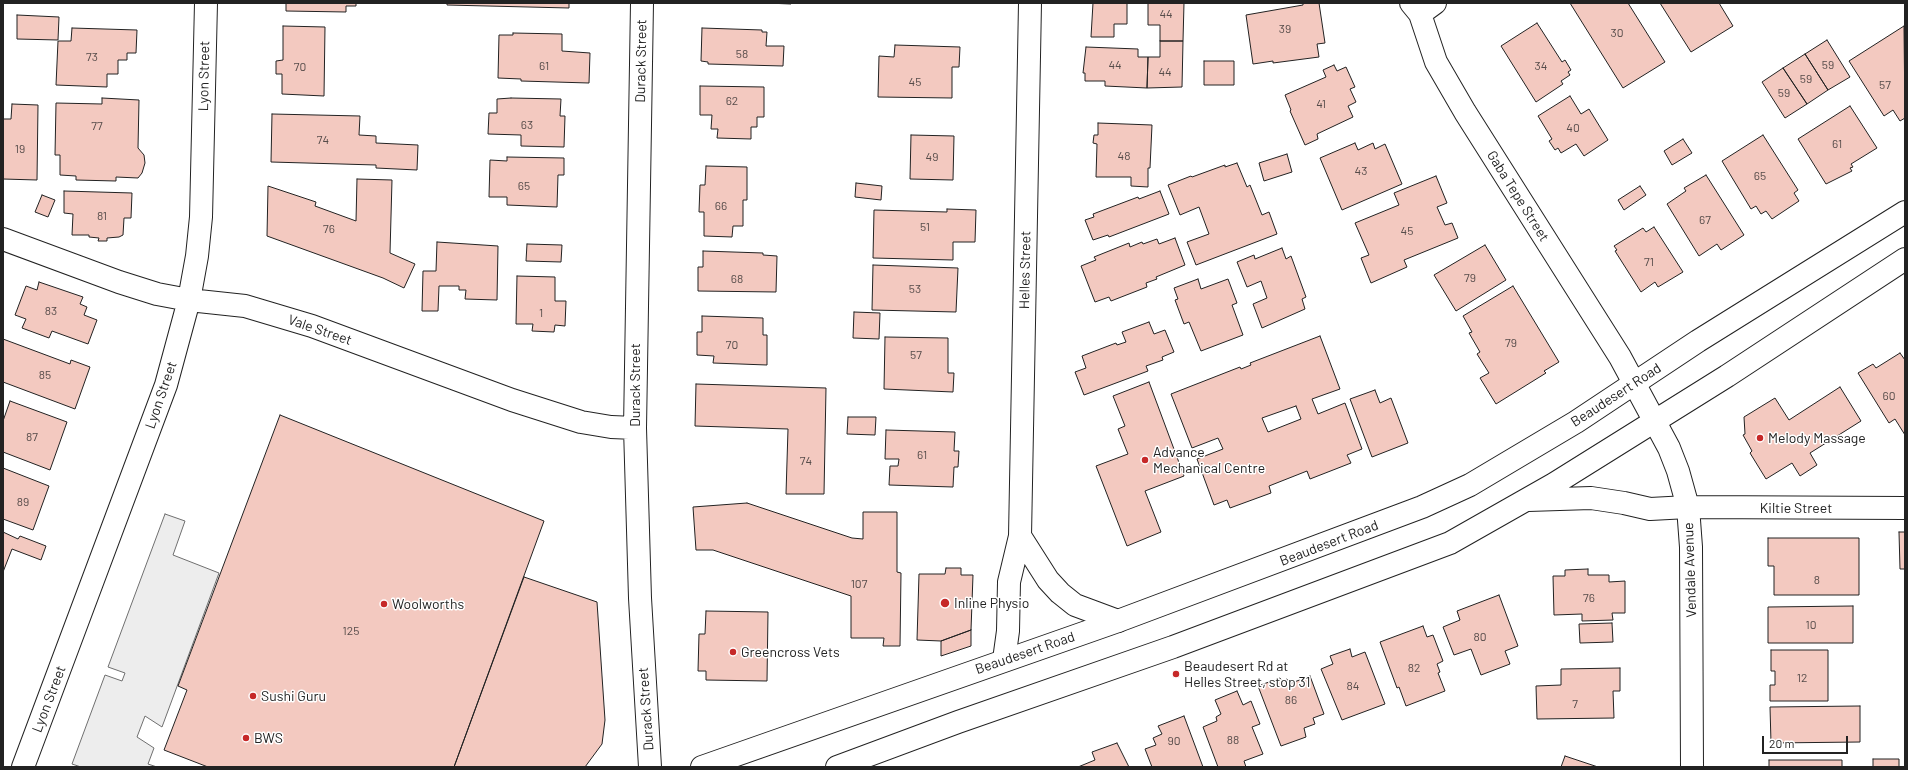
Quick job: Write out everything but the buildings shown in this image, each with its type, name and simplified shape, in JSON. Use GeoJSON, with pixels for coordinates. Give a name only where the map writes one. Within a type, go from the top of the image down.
{"type":"FeatureCollection","features":[{"type":"Feature","properties":{"kind":"main road","name":"Lyon Street"},"geometry":{"type":"LineString","coordinates":[[23,767],[166,385],[189,300],[197,256],[201,217],[206,3]]}},
{"type":"Feature","properties":{"kind":"main road","name":"Durack Street"},"geometry":{"type":"LineString","coordinates":[[642,3],[635,428],[640,598],[650,767]]}},
{"type":"Feature","properties":{"kind":"main road","name":"Helles Street"},"geometry":{"type":"LineString","coordinates":[[1004,660],[1008,632],[1009,582],[1020,536],[1030,3]]}},
{"type":"Feature","properties":{"kind":"main road","name":"Gaba Tepe Street"},"geometry":{"type":"LineString","coordinates":[[1422,7],[1436,62],[1465,112],[1620,357],[1634,384]]}},
{"type":"Feature","properties":{"kind":"main road","name":"Beaudesert Road"},"geometry":{"type":"LineString","coordinates":[[702,767],[1118,621],[1422,508],[1470,485],[1634,384],[1698,341],[1905,212]]}},
{"type":"Feature","properties":{"kind":"main road","name":"Vale Street"},"geometry":{"type":"LineString","coordinates":[[3,239],[143,290],[189,300],[252,308],[312,326],[512,400],[581,422],[611,427],[635,428]]}},
{"type":"Feature","properties":{"kind":"main road"},"geometry":{"type":"LineString","coordinates":[[837,767],[958,722],[1174,647],[1450,543],[1554,484],[1653,420],[1727,376],[1905,258]]}},
{"type":"Feature","properties":{"kind":"main road","name":"Vendale Avenue"},"geometry":{"type":"LineString","coordinates":[[1634,384],[1678,470],[1688,507],[1691,547],[1692,767]]}},
{"type":"Feature","properties":{"kind":"main road","name":"Kiltie Street"},"geometry":{"type":"LineString","coordinates":[[1525,500],[1591,498],[1624,502],[1650,509],[1688,507],[1905,508]]}},
{"type":"Feature","properties":{"kind":"main road"},"geometry":{"type":"LineString","coordinates":[[1020,536],[1048,580],[1060,593],[1076,605],[1118,621]]}},
{"type":"Feature","properties":{"kind":"shaded area"},"geometry":{"type":"Polygon","coordinates":[[[165,514],[185,521],[173,555],[219,573],[162,727],[145,716],[137,737],[154,748],[148,764],[157,767],[81,767],[72,764],[105,675],[122,681],[125,673],[108,667],[165,514]]]}},
{"type":"Feature","properties":{"kind":"place","name":"Melody Massage"},"geometry":{"type":"Point","coordinates":[1760,438]}},
{"type":"Feature","properties":{"kind":"place","name":"Advance Mechanical Centre"},"geometry":{"type":"Point","coordinates":[1145,460]}},
{"type":"Feature","properties":{"kind":"place","name":"Inline Physio"},"geometry":{"type":"Point","coordinates":[945,603]}},
{"type":"Feature","properties":{"kind":"place","name":"Woolworths"},"geometry":{"type":"Point","coordinates":[384,604]}},
{"type":"Feature","properties":{"kind":"place","name":"Greencross Vets"},"geometry":{"type":"Point","coordinates":[733,652]}},
{"type":"Feature","properties":{"kind":"place","name":"Beaudesert Rd at Helles Street, stop 31"},"geometry":{"type":"Point","coordinates":[1176,674]}},
{"type":"Feature","properties":{"kind":"place","name":"Sushi Guru"},"geometry":{"type":"Point","coordinates":[253,696]}},
{"type":"Feature","properties":{"kind":"place","name":"BWS"},"geometry":{"type":"Point","coordinates":[246,738]}}]}
